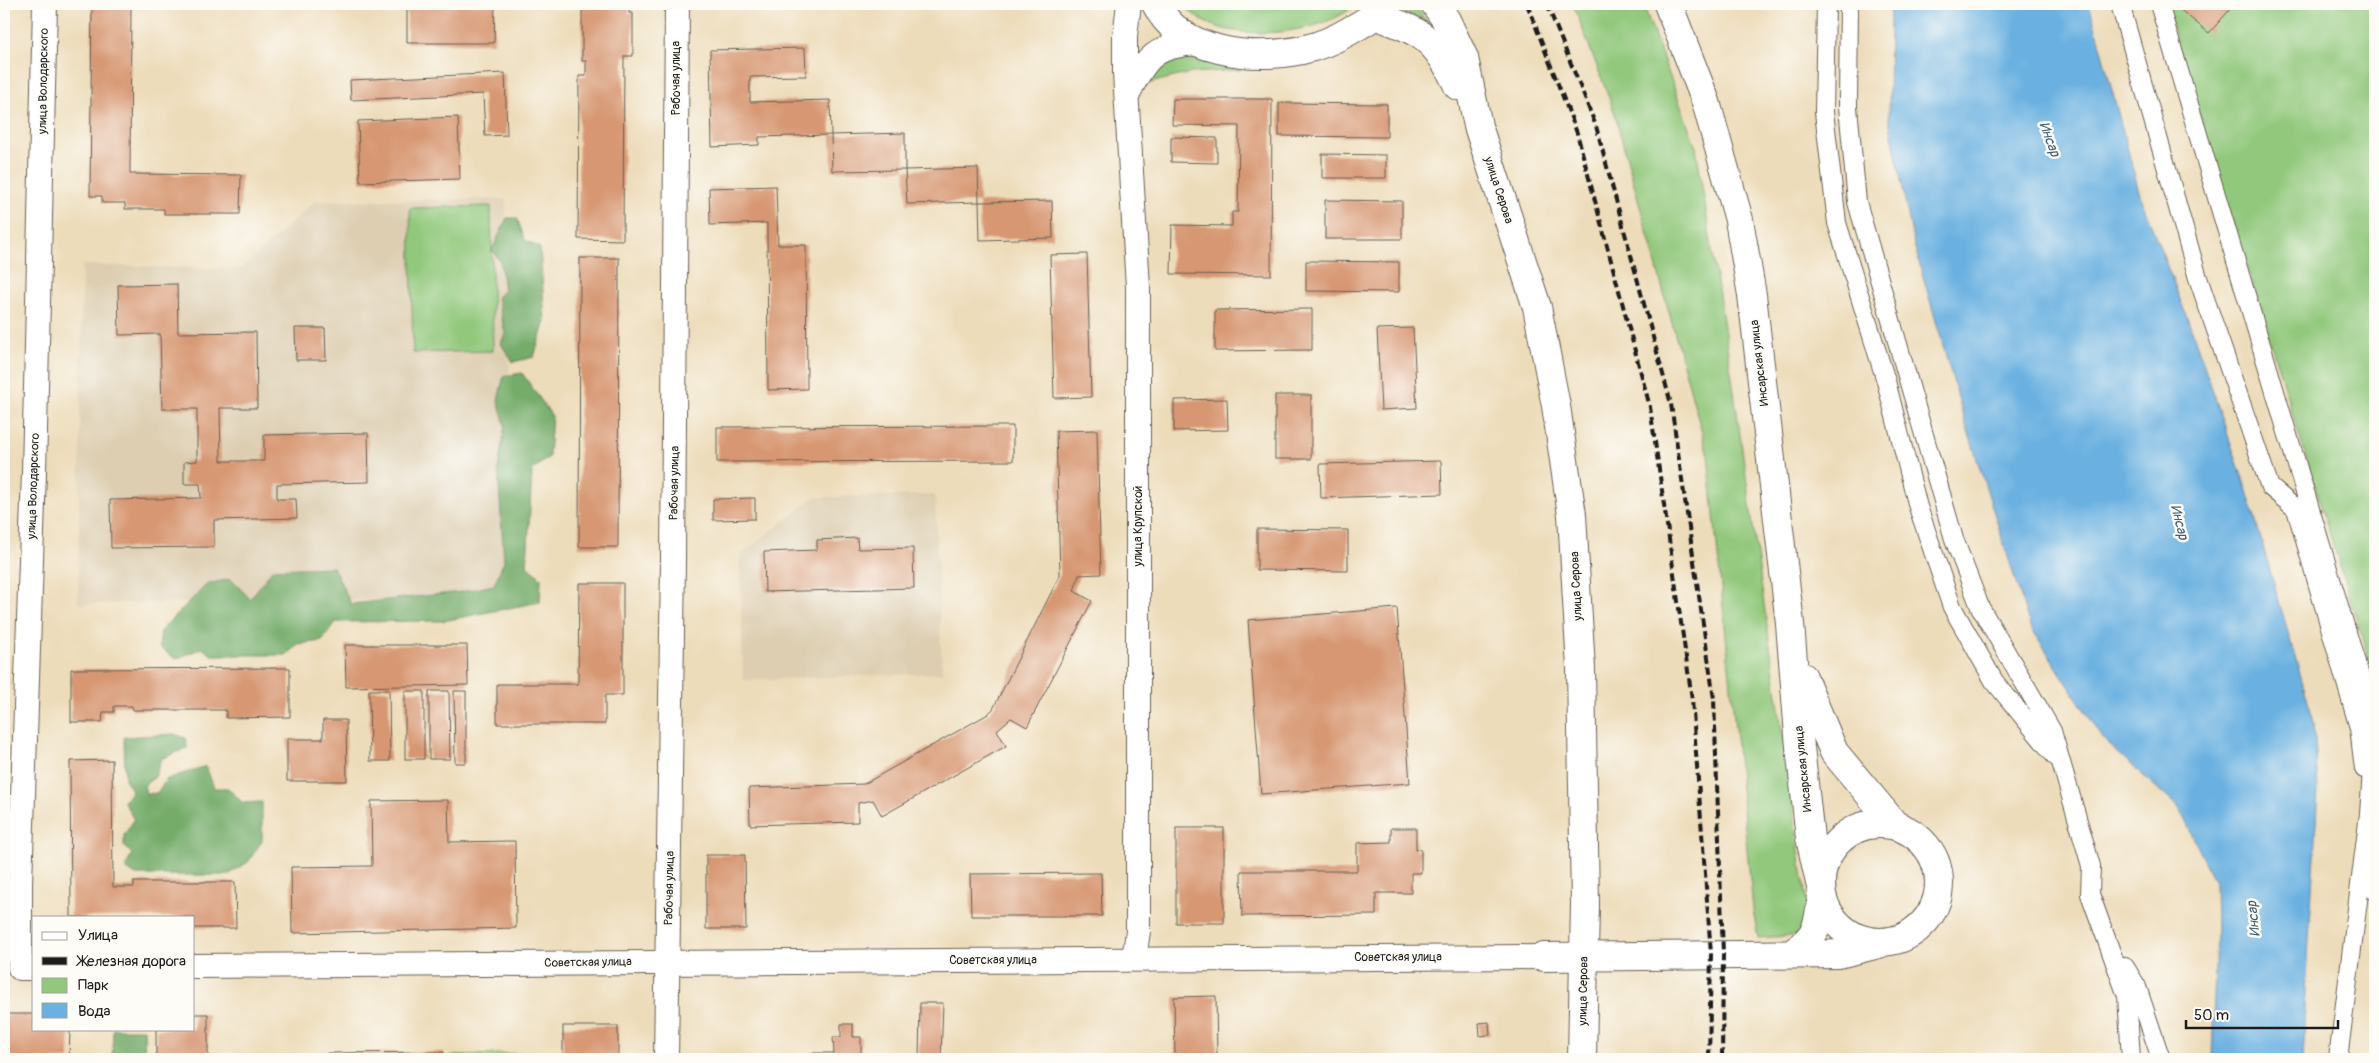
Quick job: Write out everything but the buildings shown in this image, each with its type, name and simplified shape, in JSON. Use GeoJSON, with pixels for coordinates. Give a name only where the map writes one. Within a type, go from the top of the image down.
{"type":"FeatureCollection","features":[{"type":"Feature","properties":{"kind":"street","name":"улица Володарского"},"geometry":{"type":"LineString","coordinates":[[27,968],[20,884],[34,472],[45,4]]}},
{"type":"Feature","properties":{"kind":"street","name":"Рабочая улица"},"geometry":{"type":"LineString","coordinates":[[666,1059],[673,561],[676,4]]}},
{"type":"Feature","properties":{"kind":"street","name":"улица Крупской"},"geometry":{"type":"LineString","coordinates":[[1129,4],[1125,36],[1125,73],[1128,94],[1138,293],[1138,931],[1134,959]]}},
{"type":"Feature","properties":{"kind":"street"},"geometry":{"type":"LineString","coordinates":[[1156,4],[1166,19],[1178,30],[1200,43],[1228,51],[1250,53],[1302,50],[1331,42],[1379,10]]}},
{"type":"Feature","properties":{"kind":"street","name":"улица Серова"},"geometry":{"type":"LineString","coordinates":[[1435,4],[1446,20],[1464,58],[1478,126],[1537,307],[1556,406],[1572,515],[1581,669],[1584,957],[1582,1059]]}},
{"type":"Feature","properties":{"kind":"street","name":"Инсарская улица"},"geometry":{"type":"LineString","coordinates":[[1668,4],[1698,77],[1723,157],[1739,220],[1752,295],[1793,655],[1800,747],[1810,838],[1821,890]]}},
{"type":"Feature","properties":{"kind":"street","name":"Инсарская улица"},"geometry":{"type":"LineString","coordinates":[[1684,4],[1698,77]]}},
{"type":"Feature","properties":{"kind":"street"},"geometry":{"type":"LineString","coordinates":[[1826,4],[1824,112],[1837,223],[1886,381],[1918,507],[1952,607],[1994,681],[2062,763]]}},
{"type":"Feature","properties":{"kind":"street"},"geometry":{"type":"LineString","coordinates":[[1849,4],[1848,107],[1857,202],[1954,539],[1980,607],[2052,731],[2091,866],[2090,894],[2127,996],[2131,1059]]}},
{"type":"Feature","properties":{"kind":"street"},"geometry":{"type":"LineString","coordinates":[[2120,4],[2198,278],[2270,487],[2296,508],[2359,728],[2369,814],[2375,892]]}},
{"type":"Feature","properties":{"kind":"street"},"geometry":{"type":"LineString","coordinates":[[2158,4],[2375,726],[2369,814],[2338,1059]]}},
{"type":"Feature","properties":{"kind":"street","name":"улица Серова"},"geometry":{"type":"LineString","coordinates":[[1379,10],[1425,37],[1445,58],[1478,126]]}},
{"type":"Feature","properties":{"kind":"street","name":"улица Крупской"},"geometry":{"type":"LineString","coordinates":[[1128,94],[1141,67],[1152,55],[1163,48],[1180,44],[1200,43]]}},
{"type":"Feature","properties":{"kind":"street","name":"Инсарская улица"},"geometry":{"type":"LineString","coordinates":[[1793,655],[1834,752],[1895,825]]}},
{"type":"Feature","properties":{"kind":"street"},"geometry":{"type":"LineString","coordinates":[[1792,954],[1810,939],[1817,929],[1823,865],[1831,848],[1843,835],[1868,825],[1895,825],[1915,835],[1928,848],[1936,863],[1939,881],[1937,898],[1924,921],[1903,937],[1886,942],[1868,941],[1852,935],[1838,925],[1827,911],[1821,890]]}},
{"type":"Feature","properties":{"kind":"street"},"geometry":{"type":"LineString","coordinates":[[2104,932],[2138,987],[2161,1059]]}},
{"type":"Feature","properties":{"kind":"street","name":"Советская улица"},"geometry":{"type":"LineString","coordinates":[[195,966],[1839,954],[1886,942]]}},
{"type":"Feature","properties":{"kind":"shaded area"},"geometry":{"type":"Polygon","coordinates":[[[506,199],[514,598],[78,604],[82,265],[241,269],[315,201],[506,199]]]}},
{"type":"Feature","properties":{"kind":"shaded area"},"geometry":{"type":"Polygon","coordinates":[[[935,495],[942,673],[743,680],[740,555],[815,497],[935,495]]]}},
{"type":"Feature","properties":{"kind":"green space"},"geometry":{"type":"Polygon","coordinates":[[[1183,4],[1356,4],[1342,14],[1325,22],[1282,32],[1260,33],[1219,28],[1200,19],[1183,4]]]}},
{"type":"Feature","properties":{"kind":"green space"},"geometry":{"type":"Polygon","coordinates":[[[1397,4],[1413,4],[1429,24],[1395,7],[1397,4]]]}},
{"type":"Feature","properties":{"kind":"green space"},"geometry":{"type":"Polygon","coordinates":[[[1573,4],[1643,4],[1696,147],[1733,385],[1808,914],[1803,935],[1758,938],[1753,909],[1708,455],[1614,111],[1573,4]]]}},
{"type":"Feature","properties":{"kind":"green space"},"geometry":{"type":"Polygon","coordinates":[[[2165,4],[2375,4],[2375,679],[2165,4]]]}},
{"type":"Feature","properties":{"kind":"green space"},"geometry":{"type":"Polygon","coordinates":[[[1169,58],[1193,59],[1241,70],[1190,73],[1146,84],[1147,76],[1169,58]]]}},
{"type":"Feature","properties":{"kind":"green space"},"geometry":{"type":"Polygon","coordinates":[[[491,206],[493,351],[413,353],[410,208],[491,206]]]}},
{"type":"Feature","properties":{"kind":"green space"},"geometry":{"type":"Polygon","coordinates":[[[507,218],[517,218],[525,240],[540,248],[545,321],[534,357],[513,362],[501,344],[505,333],[497,297],[504,290],[500,261],[492,250],[507,218]]]}},
{"type":"Feature","properties":{"kind":"green space"},"geometry":{"type":"Polygon","coordinates":[[[522,373],[552,416],[549,457],[532,470],[527,565],[541,578],[540,602],[443,621],[336,622],[322,641],[298,644],[286,655],[212,655],[202,648],[176,659],[159,647],[161,630],[207,584],[231,579],[250,599],[273,569],[333,567],[351,604],[461,592],[494,585],[504,561],[498,469],[505,425],[498,400],[504,376],[522,373]]]}},
{"type":"Feature","properties":{"kind":"green space"},"geometry":{"type":"Polygon","coordinates":[[[174,734],[186,738],[187,748],[161,759],[155,777],[144,785],[146,794],[157,793],[167,779],[206,766],[214,788],[228,788],[243,803],[262,802],[262,841],[248,862],[228,875],[136,875],[125,868],[132,854],[124,846],[124,835],[134,820],[124,802],[132,790],[125,779],[124,737],[174,734]]]}},
{"type":"Feature","properties":{"kind":"green space"},"geometry":{"type":"Polygon","coordinates":[[[113,1030],[144,1030],[145,1059],[112,1059],[113,1030]]]}},
{"type":"Feature","properties":{"kind":"green space"},"geometry":{"type":"Polygon","coordinates":[[[554,1052],[554,1059],[451,1059],[451,1056],[554,1052]]]}},
{"type":"Feature","properties":{"kind":"water","name":"Инсар"},"geometry":{"type":"Polygon","coordinates":[[[1890,4],[2089,4],[2141,199],[2193,333],[2247,491],[2314,722],[2318,788],[2302,1059],[2212,1059],[2216,932],[2215,882],[2179,808],[2104,740],[2030,626],[1963,415],[1914,245],[1889,119],[1890,4]]]}},
{"type":"Feature","properties":{"kind":"railway"},"geometry":{"type":"LineString","coordinates":[[1527,4],[1577,133],[1650,407],[1692,699],[1711,954],[1709,1059]]}},
{"type":"Feature","properties":{"kind":"railway"},"geometry":{"type":"LineString","coordinates":[[1547,4],[1596,126],[1671,404],[1714,699],[1723,954],[1722,1059]]}}]}
